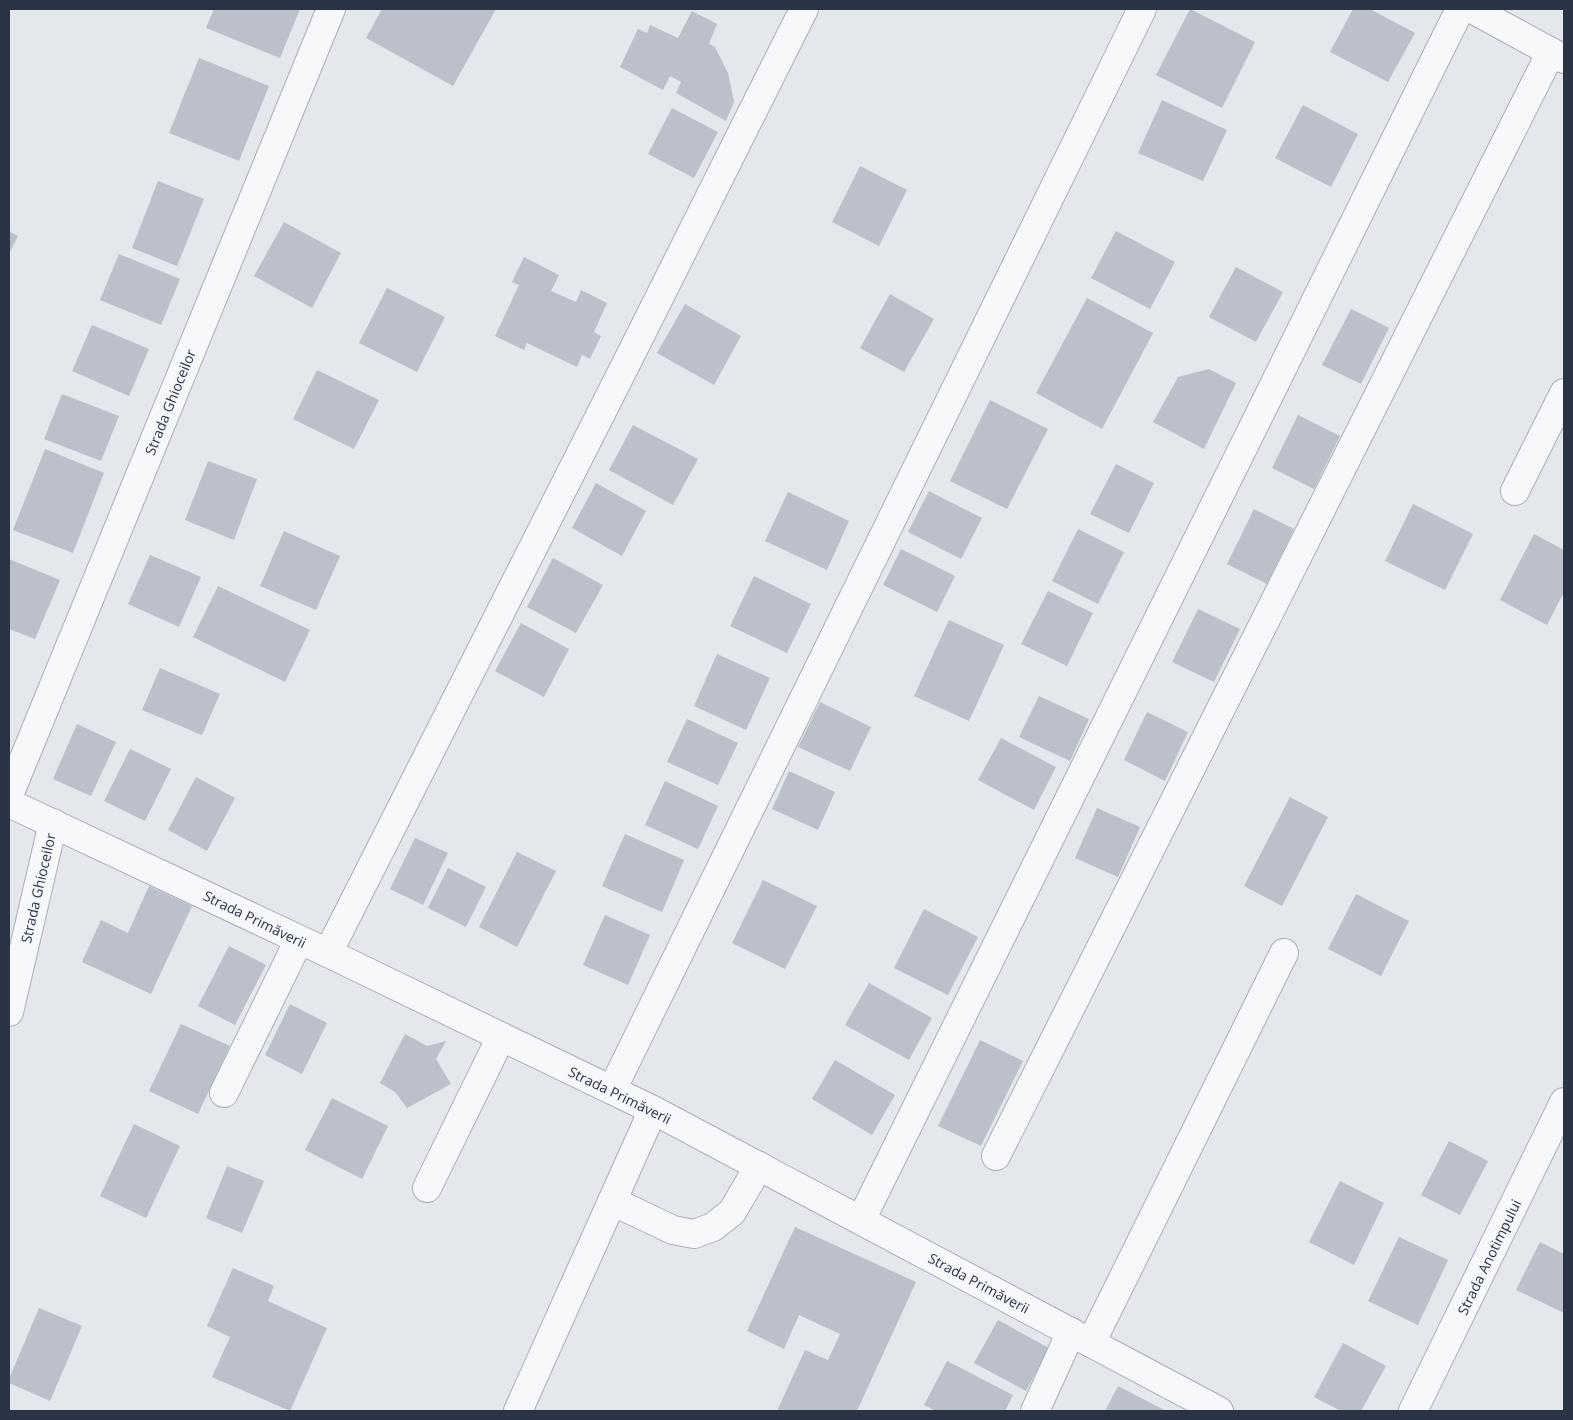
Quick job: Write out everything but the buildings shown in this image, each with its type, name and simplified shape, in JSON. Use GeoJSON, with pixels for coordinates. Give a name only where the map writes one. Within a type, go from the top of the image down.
{"type":"FeatureCollection","features":[{"type":"Feature","properties":{"kind":"street","name":"Strada Ghioceilor"},"geometry":{"type":"LineString","coordinates":[[9,795],[331,9]]}},
{"type":"Feature","properties":{"kind":"street"},"geometry":{"type":"LineString","coordinates":[[328,954],[804,9]]}},
{"type":"Feature","properties":{"kind":"street"},"geometry":{"type":"LineString","coordinates":[[612,1090],[1142,9]]}},
{"type":"Feature","properties":{"kind":"street"},"geometry":{"type":"LineString","coordinates":[[861,1220],[1460,9]]}},
{"type":"Feature","properties":{"kind":"street"},"geometry":{"type":"LineString","coordinates":[[996,1156],[1558,56],[1472,9]]}},
{"type":"Feature","properties":{"kind":"street"},"geometry":{"type":"LineString","coordinates":[[1515,492],[1564,393]]}},
{"type":"Feature","properties":{"kind":"street","name":"Strada Primăverii"},"geometry":{"type":"LineString","coordinates":[[9,803],[53,822],[653,1110],[1219,1411]]}},
{"type":"Feature","properties":{"kind":"street","name":"Strada Ghioceilor"},"geometry":{"type":"LineString","coordinates":[[9,1012],[53,822]]}},
{"type":"Feature","properties":{"kind":"street"},"geometry":{"type":"LineString","coordinates":[[224,1093],[299,940]]}},
{"type":"Feature","properties":{"kind":"street"},"geometry":{"type":"LineString","coordinates":[[1035,1411],[1081,1337],[1284,953]]}},
{"type":"Feature","properties":{"kind":"street"},"geometry":{"type":"LineString","coordinates":[[427,1188],[501,1036]]}},
{"type":"Feature","properties":{"kind":"street","name":"Strada Anotimpului"},"geometry":{"type":"LineString","coordinates":[[1413,1411],[1564,1102]]}},
{"type":"Feature","properties":{"kind":"street"},"geometry":{"type":"LineString","coordinates":[[518,1411],[653,1110]]}},
{"type":"Feature","properties":{"kind":"street"},"geometry":{"type":"LineString","coordinates":[[612,1201],[673,1230],[694,1234],[713,1227],[732,1212],[759,1166]]}}]}
